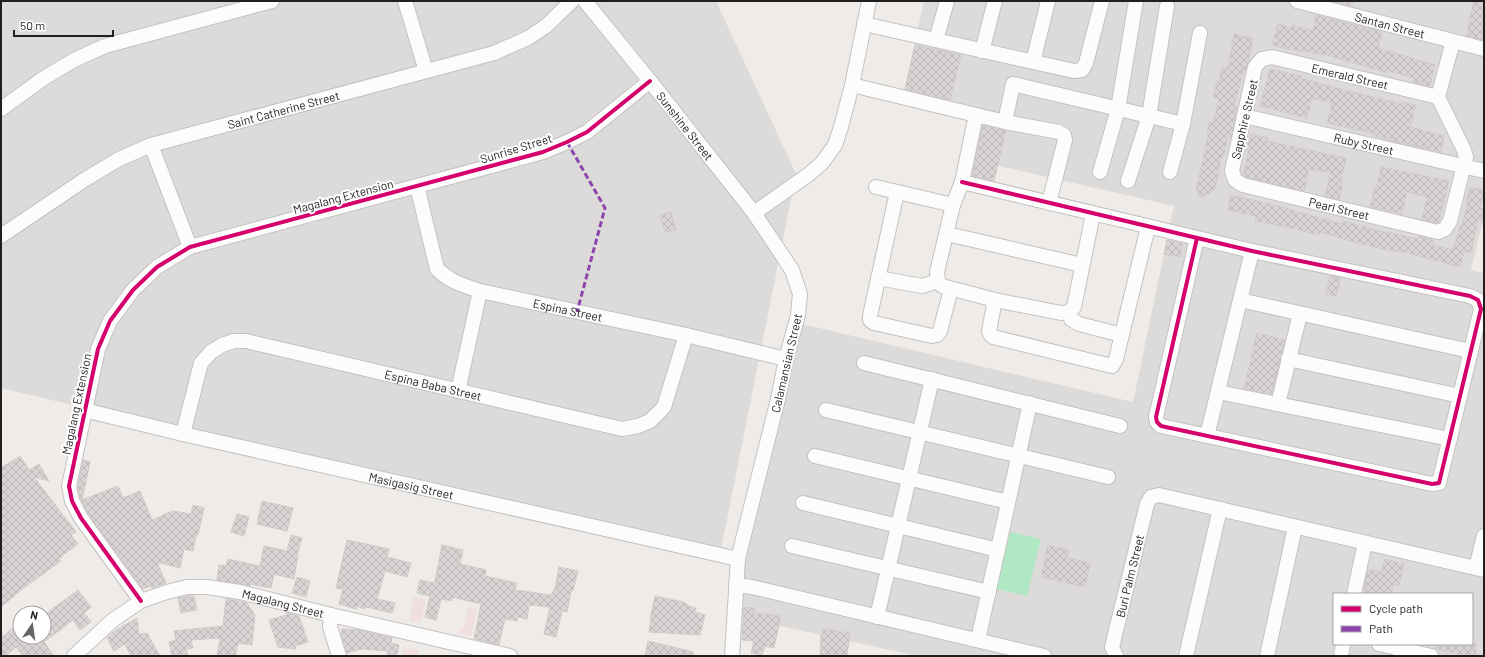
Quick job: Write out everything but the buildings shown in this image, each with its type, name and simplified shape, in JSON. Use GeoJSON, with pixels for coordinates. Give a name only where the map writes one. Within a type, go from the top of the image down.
{"type":"FeatureCollection","features":[{"type":"Feature","properties":{"kind":"street"},"geometry":{"type":"LineString","coordinates":[[1,109],[44,78],[74,60],[105,46],[272,1]]}},
{"type":"Feature","properties":{"kind":"street"},"geometry":{"type":"LineString","coordinates":[[405,1],[426,71]]}},
{"type":"Feature","properties":{"kind":"street","name":"Saint Catherine Street"},"geometry":{"type":"LineString","coordinates":[[1,236],[118,159],[151,145],[494,52],[517,44],[528,38],[546,26],[572,1]]}},
{"type":"Feature","properties":{"kind":"street","name":"Sunshine Street"},"geometry":{"type":"LineString","coordinates":[[585,1],[754,213]]}},
{"type":"Feature","properties":{"kind":"street"},"geometry":{"type":"LineString","coordinates":[[754,213],[808,175],[822,163],[835,145],[852,85],[869,1]]}},
{"type":"Feature","properties":{"kind":"street"},"geometry":{"type":"LineString","coordinates":[[936,40],[947,1]]}},
{"type":"Feature","properties":{"kind":"street"},"geometry":{"type":"LineString","coordinates":[[982,51],[995,1]]}},
{"type":"Feature","properties":{"kind":"street"},"geometry":{"type":"LineString","coordinates":[[1033,62],[1048,1]]}},
{"type":"Feature","properties":{"kind":"street"},"geometry":{"type":"LineString","coordinates":[[864,24],[1074,71],[1082,70],[1086,63],[1102,1]]}},
{"type":"Feature","properties":{"kind":"street"},"geometry":{"type":"LineString","coordinates":[[1100,172],[1118,109],[1136,1]]}},
{"type":"Feature","properties":{"kind":"street","name":"Santan Street"},"geometry":{"type":"LineString","coordinates":[[1297,1],[1484,49]]}},
{"type":"Feature","properties":{"kind":"street"},"geometry":{"type":"LineString","coordinates":[[1128,181],[1149,116],[1167,6]]}},
{"type":"Feature","properties":{"kind":"street"},"geometry":{"type":"LineString","coordinates":[[1170,172],[1183,124],[1200,33]]}},
{"type":"Feature","properties":{"kind":"street"},"geometry":{"type":"LineString","coordinates":[[1453,41],[1438,97],[1466,154],[1464,167]]}},
{"type":"Feature","properties":{"kind":"street","name":"Emerald Street"},"geometry":{"type":"LineString","coordinates":[[1262,59],[1272,57],[1438,97]]}},
{"type":"Feature","properties":{"kind":"street","name":"Sapphire Street"},"geometry":{"type":"LineString","coordinates":[[1235,180],[1232,171],[1244,116],[1256,67],[1262,59]]}},
{"type":"Feature","properties":{"kind":"street","name":"Sunrise Street"},"geometry":{"type":"LineString","coordinates":[[417,186],[543,152],[567,142],[587,132],[650,81]]}},
{"type":"Feature","properties":{"kind":"street"},"geometry":{"type":"LineString","coordinates":[[1005,122],[1013,84],[1183,124]]}},
{"type":"Feature","properties":{"kind":"street"},"geometry":{"type":"LineString","coordinates":[[852,85],[1005,122],[1059,132],[1064,135],[1065,140],[1049,203]]}},
{"type":"Feature","properties":{"kind":"street"},"geometry":{"type":"LineString","coordinates":[[976,115],[962,182],[953,205],[937,272],[938,281],[942,286],[995,300],[1061,313],[1069,312],[1074,307],[1093,214]]}},
{"type":"Feature","properties":{"kind":"street","name":"Ruby Street"},"geometry":{"type":"LineString","coordinates":[[1244,116],[1484,171]]}},
{"type":"Feature","properties":{"kind":"street"},"geometry":{"type":"LineString","coordinates":[[151,145],[190,247]]}},
{"type":"Feature","properties":{"kind":"street","name":"Pearl Street"},"geometry":{"type":"LineString","coordinates":[[1235,180],[1243,185],[1438,232],[1444,229],[1450,221],[1464,167]]}},
{"type":"Feature","properties":{"kind":"street"},"geometry":{"type":"LineString","coordinates":[[962,182],[1252,251],[1470,296],[1478,300],[1481,309],[1439,483],[1432,484],[1207,436],[1161,426],[1157,422],[1156,417],[1197,238]]}},
{"type":"Feature","properties":{"kind":"street","name":"Magalang Extension"},"geometry":{"type":"LineString","coordinates":[[141,601],[81,518],[72,501],[68,486],[98,349],[110,321],[133,290],[157,267],[190,247],[417,186]]}},
{"type":"Feature","properties":{"kind":"street","name":"Espina Street"},"geometry":{"type":"LineString","coordinates":[[417,186],[437,269],[446,278],[480,291],[686,335],[786,359]]}},
{"type":"Feature","properties":{"kind":"street"},"geometry":{"type":"LineString","coordinates":[[876,187],[953,205]]}},
{"type":"Feature","properties":{"kind":"street"},"geometry":{"type":"LineString","coordinates":[[897,192],[870,320],[874,323],[932,336],[937,335],[940,331],[951,289]]}},
{"type":"Feature","properties":{"kind":"street","name":"Calamansian Street"},"geometry":{"type":"LineString","coordinates":[[732,656],[738,560],[798,315],[800,294],[792,270],[754,213]]}},
{"type":"Feature","properties":{"kind":"street"},"geometry":{"type":"LineString","coordinates":[[995,300],[989,330],[990,335],[996,339],[1110,367],[1113,366],[1148,227]]}},
{"type":"Feature","properties":{"kind":"street"},"geometry":{"type":"LineString","coordinates":[[947,234],[1082,265]]}},
{"type":"Feature","properties":{"kind":"street"},"geometry":{"type":"LineString","coordinates":[[1207,436],[1252,251]]}},
{"type":"Feature","properties":{"kind":"street"},"geometry":{"type":"LineString","coordinates":[[878,278],[922,286],[938,281]]}},
{"type":"Feature","properties":{"kind":"street"},"geometry":{"type":"LineString","coordinates":[[458,391],[480,291]]}},
{"type":"Feature","properties":{"kind":"street"},"geometry":{"type":"LineString","coordinates":[[1240,300],[1470,352]]}},
{"type":"Feature","properties":{"kind":"street"},"geometry":{"type":"LineString","coordinates":[[1069,312],[1071,319],[1079,324],[1122,335]]}},
{"type":"Feature","properties":{"kind":"street"},"geometry":{"type":"LineString","coordinates":[[1278,404],[1300,314]]}},
{"type":"Feature","properties":{"kind":"street","name":"Espina Baba Street"},"geometry":{"type":"LineString","coordinates":[[183,434],[201,363],[217,348],[234,342],[246,341],[622,429],[638,426],[650,421],[664,406],[686,335]]}},
{"type":"Feature","properties":{"kind":"street"},"geometry":{"type":"LineString","coordinates":[[1288,359],[1460,396]]}},
{"type":"Feature","properties":{"kind":"street"},"geometry":{"type":"LineString","coordinates":[[864,363],[1120,426]]}},
{"type":"Feature","properties":{"kind":"street"},"geometry":{"type":"LineString","coordinates":[[877,617],[932,379]]}},
{"type":"Feature","properties":{"kind":"street"},"geometry":{"type":"LineString","coordinates":[[1218,392],[1450,439]]}},
{"type":"Feature","properties":{"kind":"street"},"geometry":{"type":"LineString","coordinates":[[978,640],[1030,403]]}},
{"type":"Feature","properties":{"kind":"street","name":"Masigasig Street"},"geometry":{"type":"LineString","coordinates":[[84,410],[183,434],[738,560]]}},
{"type":"Feature","properties":{"kind":"street"},"geometry":{"type":"LineString","coordinates":[[826,410],[1108,478]]}},
{"type":"Feature","properties":{"kind":"street"},"geometry":{"type":"LineString","coordinates":[[815,456],[1008,502]]}},
{"type":"Feature","properties":{"kind":"street","name":"Buri Palm Street"},"geometry":{"type":"LineString","coordinates":[[1116,656],[1112,647],[1146,504],[1151,497],[1158,495],[1220,509]]}},
{"type":"Feature","properties":{"kind":"street"},"geometry":{"type":"LineString","coordinates":[[803,503],[998,550]]}},
{"type":"Feature","properties":{"kind":"street"},"geometry":{"type":"LineString","coordinates":[[1186,656],[1220,509],[1480,569],[1484,536]]}},
{"type":"Feature","properties":{"kind":"street"},"geometry":{"type":"LineString","coordinates":[[1267,656],[1296,527]]}},
{"type":"Feature","properties":{"kind":"street"},"geometry":{"type":"LineString","coordinates":[[1354,593],[1365,543]]}},
{"type":"Feature","properties":{"kind":"street"},"geometry":{"type":"LineString","coordinates":[[792,546],[989,592]]}},
{"type":"Feature","properties":{"kind":"street"},"geometry":{"type":"LineString","coordinates":[[736,585],[752,587],[1044,656]]}},
{"type":"Feature","properties":{"kind":"street","name":"Magalang Street"},"geometry":{"type":"LineString","coordinates":[[74,656],[113,620],[141,601],[187,587],[207,587],[240,592],[331,615],[510,656]]}},
{"type":"Feature","properties":{"kind":"street"},"geometry":{"type":"LineString","coordinates":[[331,615],[331,633],[340,656]]}},
{"type":"Feature","properties":{"kind":"street"},"geometry":{"type":"LineString","coordinates":[[1341,656],[1343,645]]}},
{"type":"Feature","properties":{"kind":"street"},"geometry":{"type":"LineString","coordinates":[[1383,645],[1431,656]]}},
{"type":"Feature","properties":{"kind":"shaded area"},"geometry":{"type":"Polygon","coordinates":[[[1,1],[716,1],[796,174],[719,559],[1,388],[1,1]]]}},
{"type":"Feature","properties":{"kind":"shaded area"},"geometry":{"type":"Polygon","coordinates":[[[924,1],[1484,1],[1484,216],[1471,270],[1484,273],[1484,656],[917,656],[740,617],[741,556],[802,324],[1133,402],[1174,206],[969,159],[980,109],[904,92],[924,1]]]}},
{"type":"Feature","properties":{"kind":"shaded area"},"geometry":{"type":"Polygon","coordinates":[[[414,597],[426,599],[421,623],[409,621],[414,597]]]}},
{"type":"Feature","properties":{"kind":"shaded area"},"geometry":{"type":"Polygon","coordinates":[[[468,607],[477,609],[471,636],[459,633],[461,627],[464,627],[468,607]]]}},
{"type":"Feature","properties":{"kind":"shaded area"},"geometry":{"type":"Polygon","coordinates":[[[403,647],[419,651],[418,656],[401,656],[403,647]]]}},
{"type":"Feature","properties":{"kind":"green space"},"geometry":{"type":"Polygon","coordinates":[[[1010,532],[1041,539],[1027,596],[996,589],[1010,532]]]}},
{"type":"Feature","properties":{"kind":"marked path"},"geometry":{"type":"LineString","coordinates":[[567,142],[605,208],[577,312]]}},
{"type":"Feature","properties":{"kind":"cycle path"},"geometry":{"type":"LineString","coordinates":[[141,601],[81,518],[72,501],[69,486],[98,349],[110,321],[133,290],[157,267],[190,247],[543,152],[587,132],[650,81]]}},
{"type":"Feature","properties":{"kind":"cycle path"},"geometry":{"type":"LineString","coordinates":[[962,182],[1252,251],[1470,296],[1478,300],[1481,309],[1439,483],[1432,484],[1161,426],[1157,422],[1156,417],[1197,238]]}}]}
